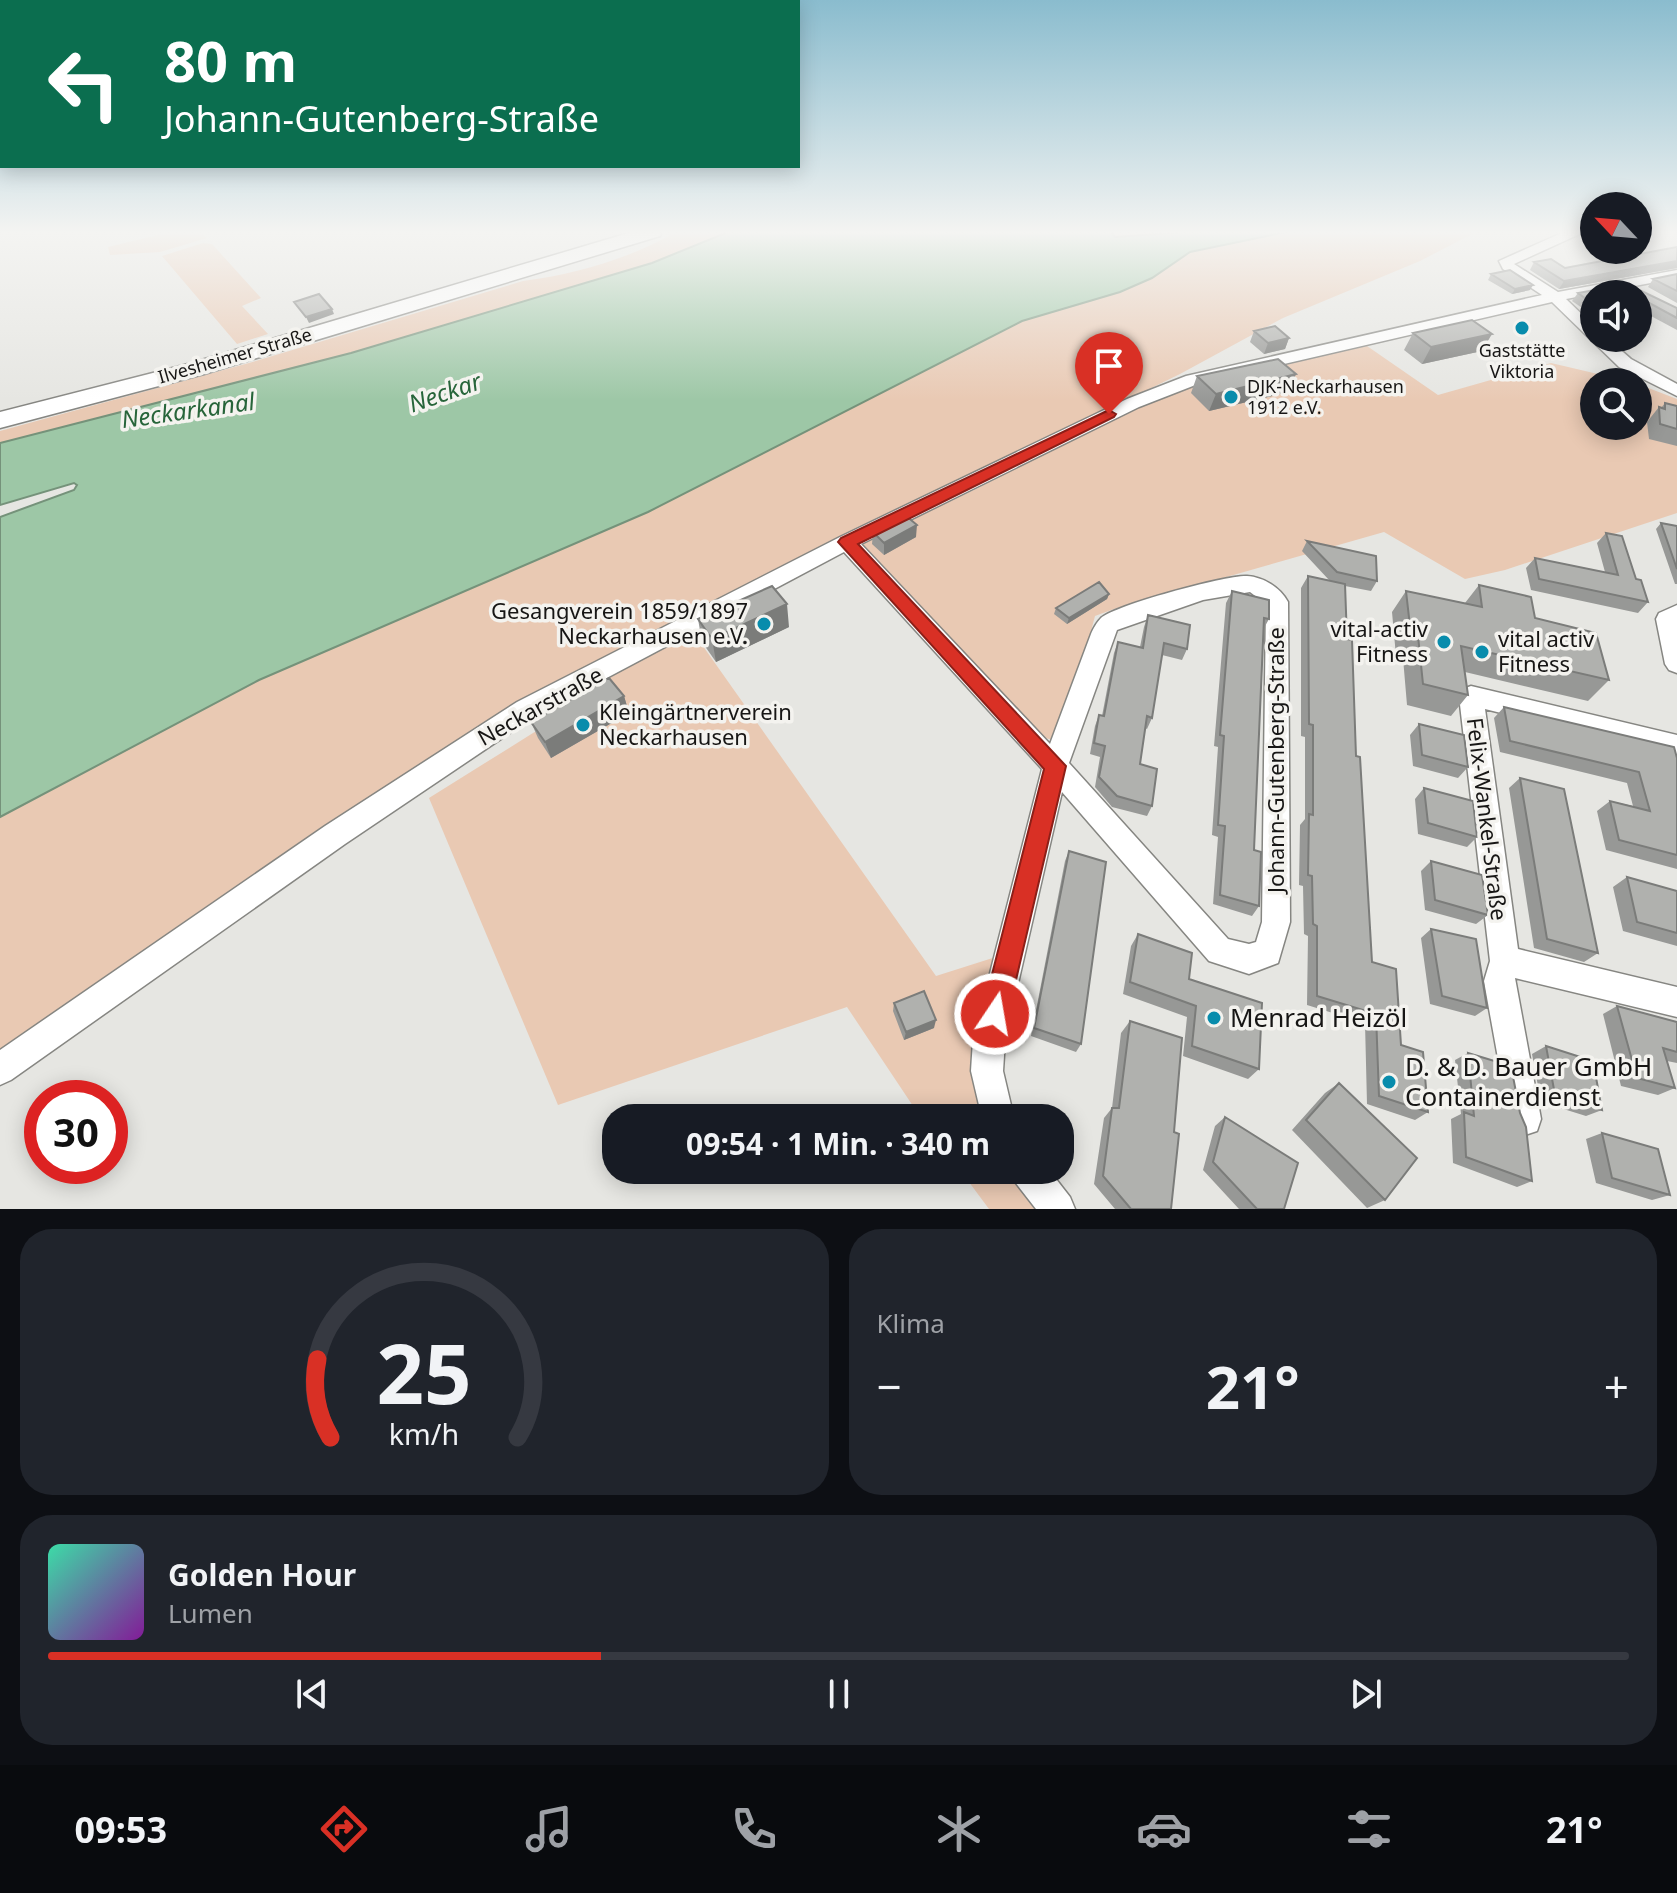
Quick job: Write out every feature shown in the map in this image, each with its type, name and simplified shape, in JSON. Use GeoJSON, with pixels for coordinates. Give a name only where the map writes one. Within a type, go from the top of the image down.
{"type":"FeatureCollection","features":[{"type":"Feature","properties":{"kind":"main road","name":"Ilvesheimer Straße"},"geometry":{"type":"LineString","coordinates":[[0,420],[196,369],[465,288]]}},
{"type":"Feature","properties":{"kind":"street"},"geometry":{"type":"LineString","coordinates":[[1542,288],[1580,322]]}},
{"type":"Feature","properties":{"kind":"street","name":"Neckarstraße"},"geometry":{"type":"LineString","coordinates":[[0,1069],[360,818],[526,709],[847,542],[1133,403],[1192,380],[1580,292]]}},
{"type":"Feature","properties":{"kind":"street"},"geometry":{"type":"LineString","coordinates":[[1612,352],[1625,363],[1677,391]]}},
{"type":"Feature","properties":{"kind":"street","name":"Johann-Gutenberg-Straße"},"geometry":{"type":"LineString","coordinates":[[847,542],[1055,766],[1219,951],[1249,959],[1268,953],[1276,922],[1277,602],[1266,590],[1247,583],[1227,587],[1123,617],[1109,624],[1102,634],[1055,766]]}},
{"type":"Feature","properties":{"kind":"street"},"geometry":{"type":"LineString","coordinates":[[1677,613],[1667,619],[1667,626],[1677,664]]}},
{"type":"Feature","properties":{"kind":"street","name":"Felix-Wankel-Straße"},"geometry":{"type":"LineString","coordinates":[[1525,1119],[1499,981],[1505,961],[1471,696],[1677,746]]}},
{"type":"Feature","properties":{"kind":"street"},"geometry":{"type":"LineString","coordinates":[[995,1104],[987,1071],[989,1040],[1055,766]]}},
{"type":"Feature","properties":{"kind":"street"},"geometry":{"type":"LineString","coordinates":[[1505,961],[1677,1002]]}},
{"type":"Feature","properties":{"kind":"street"},"geometry":{"type":"LineString","coordinates":[[1038,1184],[1058,1209]]}},
{"type":"Feature","properties":{"kind":"shaded area"},"geometry":{"type":"Polygon","coordinates":[[[190,288],[252,288],[261,298],[242,306],[268,334],[237,344],[190,288]]]}},
{"type":"Feature","properties":{"kind":"shaded area"},"geometry":{"type":"Polygon","coordinates":[[[498,288],[567,288],[351,353],[0,443],[0,431],[249,363],[498,288]]]}},
{"type":"Feature","properties":{"kind":"shaded area"},"geometry":{"type":"Polygon","coordinates":[[[761,288],[1354,288],[1283,318],[1180,374],[816,552],[521,703],[0,1057],[0,629],[761,288]]]}},
{"type":"Feature","properties":{"kind":"shaded area"},"geometry":{"type":"Polygon","coordinates":[[[1367,346],[1438,395],[1551,363],[1580,370],[1580,440],[1652,440],[1652,389],[1677,399],[1677,513],[1505,570],[1465,579],[1384,532],[1114,609],[1095,616],[1064,733],[1053,740],[1041,737],[852,548],[978,488],[1139,403],[1188,384],[1367,346]]]}},
{"type":"Feature","properties":{"kind":"shaded area"},"geometry":{"type":"Polygon","coordinates":[[[693,632],[936,976],[999,956],[989,1104],[912,1104],[847,1007],[558,1105],[429,798],[533,733],[615,687],[608,676],[693,632]]]}},
{"type":"Feature","properties":{"kind":"shaded area"},"geometry":{"type":"Polygon","coordinates":[[[970,1184],[1025,1184],[1042,1209],[989,1209],[970,1184]]]}},
{"type":"Feature","properties":{"kind":"water"},"geometry":{"type":"Polygon","coordinates":[[[567,288],[1128,288],[1022,321],[648,512],[259,680],[0,817],[0,517],[74,490],[77,485],[74,483],[0,505],[0,443],[351,353],[567,288]]]}},
{"type":"Feature","properties":{"kind":"building"},"geometry":{"type":"Polygon","coordinates":[[[319,294],[332,309],[306,317],[294,302],[319,294]]]}},
{"type":"Feature","properties":{"kind":"building"},"geometry":{"type":"Polygon","coordinates":[[[1652,296],[1677,308],[1677,318],[1652,305],[1652,296]]]}},
{"type":"Feature","properties":{"kind":"building"},"geometry":{"type":"Polygon","coordinates":[[[1472,320],[1492,334],[1431,347],[1413,333],[1472,320]]]}},
{"type":"Feature","properties":{"kind":"building"},"geometry":{"type":"Polygon","coordinates":[[[1275,326],[1289,338],[1268,343],[1254,331],[1275,326]]]}},
{"type":"Feature","properties":{"kind":"building"},"geometry":{"type":"Polygon","coordinates":[[[1278,359],[1296,374],[1216,394],[1197,376],[1278,359]]]}},
{"type":"Feature","properties":{"kind":"building"},"geometry":{"type":"Polygon","coordinates":[[[1665,403],[1677,406],[1677,429],[1660,424],[1659,407],[1665,409],[1665,403]]]}},
{"type":"Feature","properties":{"kind":"building"},"geometry":{"type":"Polygon","coordinates":[[[905,515],[917,525],[884,543],[873,532],[905,515]]]}},
{"type":"Feature","properties":{"kind":"building"},"geometry":{"type":"Polygon","coordinates":[[[1661,523],[1677,526],[1677,569],[1661,523]]]}},
{"type":"Feature","properties":{"kind":"building"},"geometry":{"type":"Polygon","coordinates":[[[1606,533],[1622,536],[1636,579],[1641,580],[1648,602],[1539,579],[1535,558],[1618,575],[1606,533]]]}},
{"type":"Feature","properties":{"kind":"building"},"geometry":{"type":"Polygon","coordinates":[[[1307,541],[1376,556],[1377,581],[1337,572],[1307,541]]]}},
{"type":"Feature","properties":{"kind":"building"},"geometry":{"type":"Polygon","coordinates":[[[1308,576],[1345,584],[1347,639],[1352,640],[1356,756],[1360,757],[1372,962],[1396,969],[1401,1045],[1423,1052],[1428,1112],[1379,1096],[1376,1014],[1317,996],[1317,926],[1313,924],[1312,876],[1308,875],[1309,814],[1313,815],[1313,725],[1309,724],[1308,576]]]}},
{"type":"Feature","properties":{"kind":"building"},"geometry":{"type":"Polygon","coordinates":[[[1099,582],[1109,594],[1069,618],[1056,608],[1099,582]]]}},
{"type":"Feature","properties":{"kind":"building"},"geometry":{"type":"Polygon","coordinates":[[[1479,585],[1531,597],[1535,618],[1596,633],[1609,680],[1461,646],[1468,695],[1423,684],[1418,636],[1411,635],[1406,591],[1482,607],[1479,585]]]}},
{"type":"Feature","properties":{"kind":"building"},"geometry":{"type":"Polygon","coordinates":[[[772,586],[787,604],[712,639],[698,619],[772,586]]]}},
{"type":"Feature","properties":{"kind":"building"},"geometry":{"type":"Polygon","coordinates":[[[1232,591],[1269,600],[1269,619],[1264,618],[1254,850],[1261,852],[1259,906],[1220,895],[1225,826],[1218,825],[1224,736],[1220,735],[1232,591]]]}},
{"type":"Feature","properties":{"kind":"building"},"geometry":{"type":"Polygon","coordinates":[[[1148,615],[1190,625],[1187,649],[1164,643],[1152,718],[1147,716],[1140,764],[1157,769],[1152,806],[1117,796],[1099,777],[1105,746],[1094,743],[1099,715],[1104,716],[1118,642],[1143,648],[1148,615]]]}},
{"type":"Feature","properties":{"kind":"building"},"geometry":{"type":"Polygon","coordinates":[[[609,678],[624,696],[545,742],[531,722],[609,678]]]}},
{"type":"Feature","properties":{"kind":"building"},"geometry":{"type":"Polygon","coordinates":[[[1504,707],[1674,747],[1677,758],[1677,855],[1619,840],[1610,801],[1650,811],[1639,772],[1510,741],[1504,707]]]}},
{"type":"Feature","properties":{"kind":"building"},"geometry":{"type":"Polygon","coordinates":[[[1419,724],[1464,735],[1468,767],[1422,755],[1419,724]]]}},
{"type":"Feature","properties":{"kind":"building"},"geometry":{"type":"Polygon","coordinates":[[[1520,778],[1564,789],[1598,953],[1547,939],[1520,778]]]}},
{"type":"Feature","properties":{"kind":"building"},"geometry":{"type":"Polygon","coordinates":[[[1424,788],[1473,801],[1477,837],[1428,823],[1424,788]]]}},
{"type":"Feature","properties":{"kind":"building"},"geometry":{"type":"Polygon","coordinates":[[[1069,851],[1106,862],[1081,1044],[1034,1028],[1069,851]]]}},
{"type":"Feature","properties":{"kind":"building"},"geometry":{"type":"Polygon","coordinates":[[[1431,861],[1482,875],[1488,915],[1435,900],[1431,861]]]}},
{"type":"Feature","properties":{"kind":"building"},"geometry":{"type":"Polygon","coordinates":[[[1627,877],[1677,891],[1677,933],[1637,922],[1627,877]]]}},
{"type":"Feature","properties":{"kind":"building"},"geometry":{"type":"Polygon","coordinates":[[[1431,929],[1476,939],[1487,1008],[1442,996],[1431,929]]]}},
{"type":"Feature","properties":{"kind":"building"},"geometry":{"type":"Polygon","coordinates":[[[1138,934],[1192,953],[1189,979],[1262,1003],[1259,1069],[1192,1046],[1196,1006],[1130,982],[1138,934]]]}},
{"type":"Feature","properties":{"kind":"building"},"geometry":{"type":"Polygon","coordinates":[[[924,991],[936,1020],[906,1032],[894,1003],[924,991]]]}},
{"type":"Feature","properties":{"kind":"building"},"geometry":{"type":"Polygon","coordinates":[[[1617,1006],[1677,1022],[1677,1052],[1663,1048],[1675,1088],[1637,1078],[1617,1006]]]}},
{"type":"Feature","properties":{"kind":"building"},"geometry":{"type":"Polygon","coordinates":[[[1130,1021],[1182,1038],[1174,1132],[1179,1134],[1171,1209],[1131,1209],[1103,1176],[1112,1108],[1119,1108],[1130,1021]]]}},
{"type":"Feature","properties":{"kind":"building"},"geometry":{"type":"Polygon","coordinates":[[[1546,1046],[1593,1061],[1602,1110],[1555,1095],[1546,1046]]]}},
{"type":"Feature","properties":{"kind":"building"},"geometry":{"type":"Polygon","coordinates":[[[1468,1053],[1511,1066],[1520,1113],[1526,1127],[1532,1181],[1466,1157],[1464,1112],[1474,1116],[1468,1053]]]}},
{"type":"Feature","properties":{"kind":"building"},"geometry":{"type":"Polygon","coordinates":[[[1339,1083],[1417,1158],[1385,1200],[1306,1120],[1339,1083]]]}},
{"type":"Feature","properties":{"kind":"building"},"geometry":{"type":"Polygon","coordinates":[[[1225,1117],[1298,1163],[1284,1209],[1257,1209],[1213,1162],[1225,1117]]]}},
{"type":"Feature","properties":{"kind":"building"},"geometry":{"type":"Polygon","coordinates":[[[1602,1133],[1658,1149],[1670,1195],[1612,1178],[1602,1133]]]}},
{"type":"Feature","properties":{"kind":"place","name":"Gaststätte Viktoria"},"geometry":{"type":"Point","coordinates":[1522,328]}},
{"type":"Feature","properties":{"kind":"place","name":"DJK-Neckarhausen 1912 e.V."},"geometry":{"type":"Point","coordinates":[1231,397]}},
{"type":"Feature","properties":{"kind":"place","name":"Gesangverein 1859/1897 Neckarhausen e.V."},"geometry":{"type":"Point","coordinates":[764,624]}},
{"type":"Feature","properties":{"kind":"place","name":"vital-activ Fitness"},"geometry":{"type":"Point","coordinates":[1444,642]}},
{"type":"Feature","properties":{"kind":"place","name":"vital activ Fitness"},"geometry":{"type":"Point","coordinates":[1482,652]}},
{"type":"Feature","properties":{"kind":"place","name":"Kleingärtnerverein Neckarhausen"},"geometry":{"type":"Point","coordinates":[583,725]}},
{"type":"Feature","properties":{"kind":"place","name":"Menrad Heizöl"},"geometry":{"type":"Point","coordinates":[1214,1018]}},
{"type":"Feature","properties":{"kind":"place","name":"D. & D. Bauer GmbH Containerdienst"},"geometry":{"type":"Point","coordinates":[1389,1082]}},
{"type":"Feature","properties":{"kind":"route"},"geometry":{"type":"LineString","coordinates":[[995,1014],[1055,766],[847,542],[1109,414]]}},
{"type":"Feature","properties":{"kind":"water label","name":"Neckar"},"geometry":{"type":"Point","coordinates":[445,393]}},
{"type":"Feature","properties":{"kind":"water label","name":"Neckarkanal"},"geometry":{"type":"Point","coordinates":[188,411]}}]}
